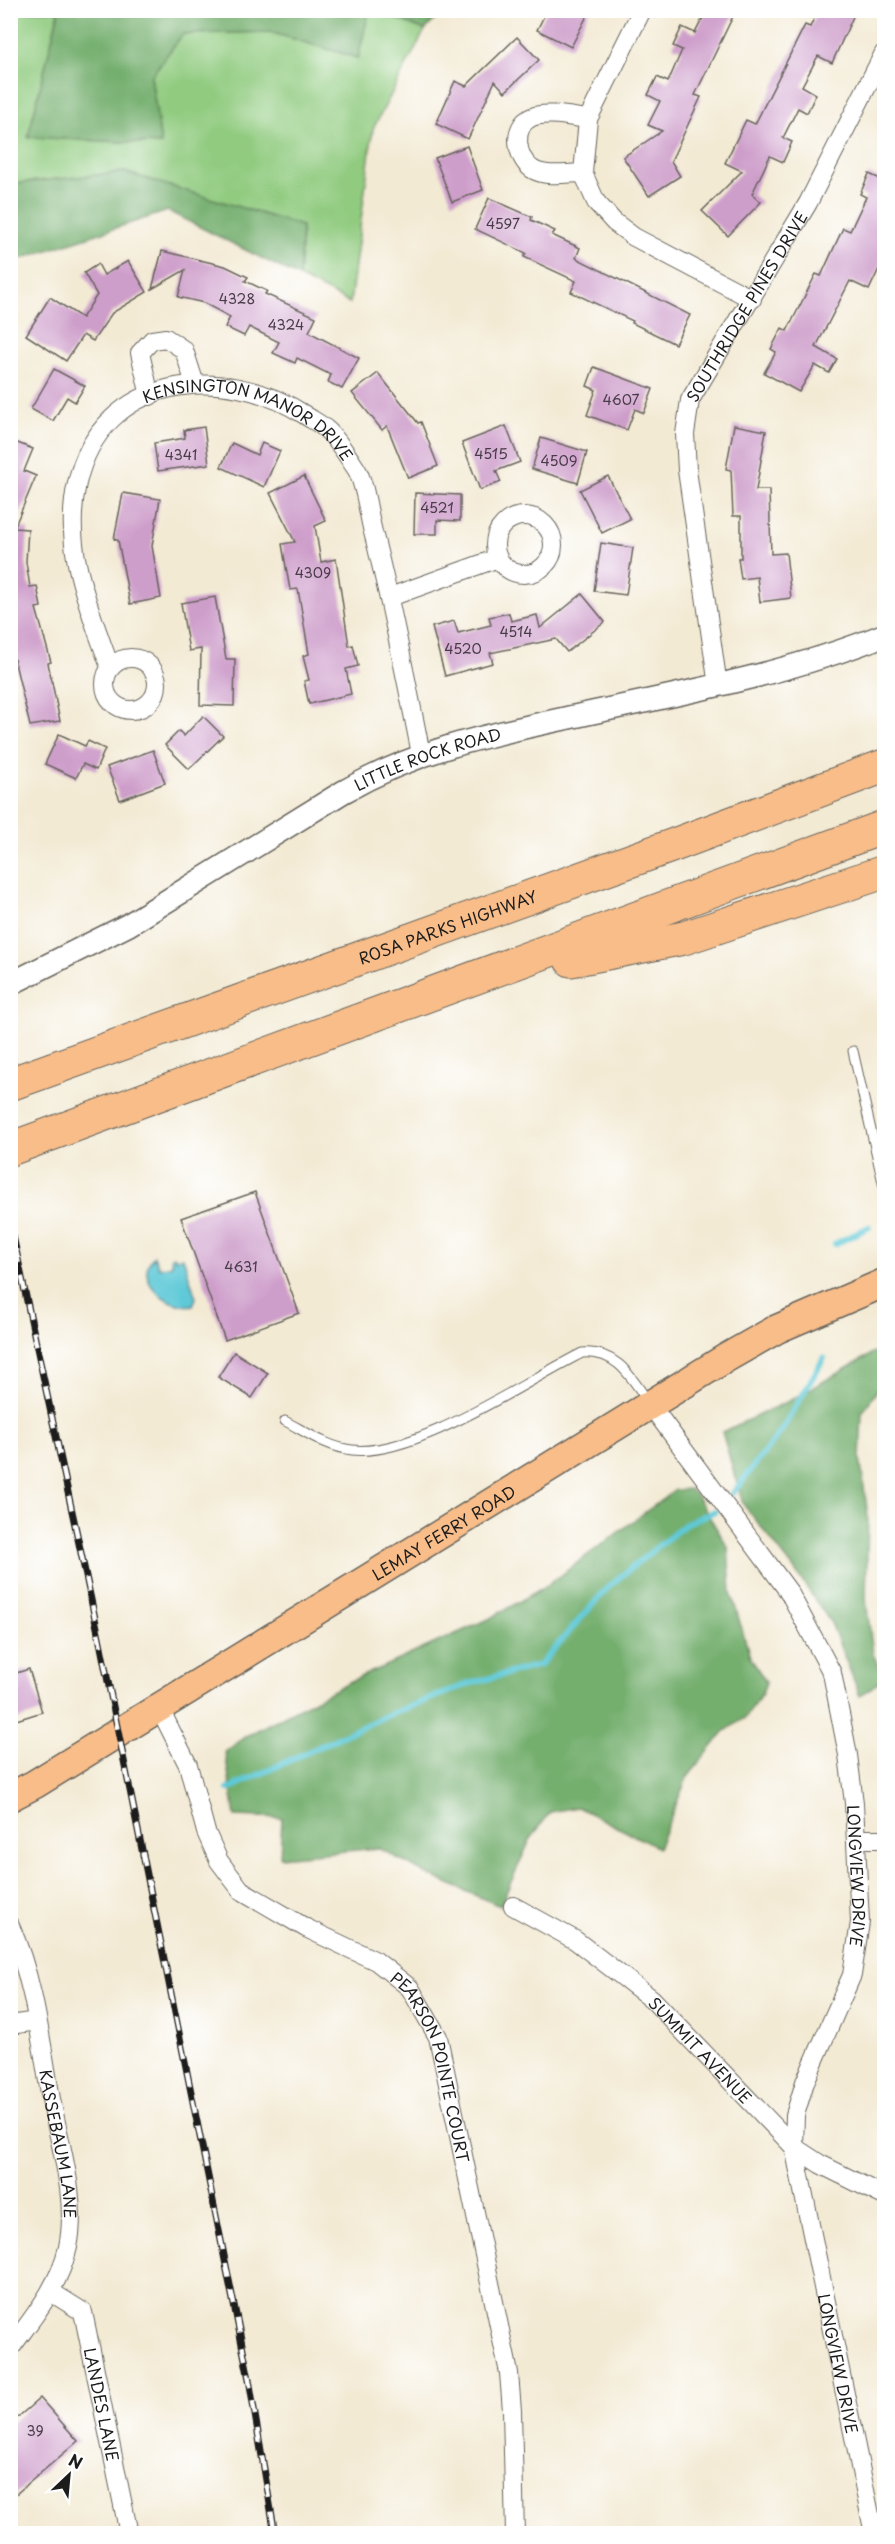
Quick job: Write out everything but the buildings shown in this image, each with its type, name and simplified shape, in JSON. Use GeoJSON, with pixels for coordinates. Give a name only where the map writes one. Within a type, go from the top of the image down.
{"type":"FeatureCollection","features":[{"type":"Feature","properties":{"kind":"highway","name":"ROSA PARKS HIGHWAY"},"geometry":{"type":"LineString","coordinates":[[10,1084],[674,845],[885,766]]}},
{"type":"Feature","properties":{"kind":"highway"},"geometry":{"type":"LineString","coordinates":[[10,1149],[885,827]]}},
{"type":"Feature","properties":{"kind":"highway"},"geometry":{"type":"LineString","coordinates":[[466,981],[684,938],[885,872]]}},
{"type":"Feature","properties":{"kind":"main road","name":"LEMAY FERRY ROAD"},"geometry":{"type":"LineString","coordinates":[[10,1797],[35,1784],[649,1403],[777,1329],[885,1283]]}},
{"type":"Feature","properties":{"kind":"street"},"geometry":{"type":"LineString","coordinates":[[642,10],[588,119],[583,173],[596,202],[614,222],[634,237],[752,299]]}},
{"type":"Feature","properties":{"kind":"street","name":"SOUTHRIDGE PINES DRIVE"},"geometry":{"type":"LineString","coordinates":[[718,686],[687,470],[685,434],[690,400],[808,203],[885,53]]}},
{"type":"Feature","properties":{"kind":"street"},"geometry":{"type":"LineString","coordinates":[[583,173],[546,174],[532,169],[522,157],[517,141],[520,128],[531,118],[549,115],[588,119]]}},
{"type":"Feature","properties":{"kind":"street"},"geometry":{"type":"LineString","coordinates":[[150,396],[140,353],[152,340],[166,338],[183,351],[195,384]]}},
{"type":"Feature","properties":{"kind":"street","name":"KENSINGTON MANOR DRIVE"},"geometry":{"type":"LineString","coordinates":[[110,668],[77,572],[72,517],[77,481],[96,439],[113,417],[170,387],[195,384],[234,385],[274,397],[327,430],[358,472],[390,597],[421,754]]}},
{"type":"Feature","properties":{"kind":"street"},"geometry":{"type":"LineString","coordinates":[[390,597],[498,558]]}},
{"type":"Feature","properties":{"kind":"street","name":"LITTLE ROCK ROAD"},"geometry":{"type":"LineString","coordinates":[[10,984],[128,925],[343,792],[380,771],[421,754],[495,733],[718,686],[787,669],[885,635]]}},
{"type":"Feature","properties":{"kind":"street","name":"LONGVIEW DRIVE"},"geometry":{"type":"LineString","coordinates":[[649,1403],[789,1592],[832,1673],[848,1755],[857,1839],[860,1922],[852,1975],[805,2082],[795,2115],[794,2147],[874,2534]]}},
{"type":"Feature","properties":{"kind":"street","name":"PEARSON POINTE COURT"},"geometry":{"type":"LineString","coordinates":[[159,1707],[188,1765],[210,1841],[219,1861],[241,1890],[306,1928],[376,1961],[410,1988],[438,2037],[509,2373],[512,2411],[514,2534]]}},
{"type":"Feature","properties":{"kind":"street"},"geometry":{"type":"LineString","coordinates":[[857,1839],[885,1839]]}},
{"type":"Feature","properties":{"kind":"street","name":"SUMMIT AVENUE"},"geometry":{"type":"LineString","coordinates":[[513,1906],[575,1940],[651,1999],[794,2147],[820,2164],[885,2196]]}},
{"type":"Feature","properties":{"kind":"street","name":"KASSEBAUM LANE"},"geometry":{"type":"LineString","coordinates":[[10,1926],[37,2021],[69,2191],[71,2216],[65,2258],[51,2292],[10,2349]]}},
{"type":"Feature","properties":{"kind":"street"},"geometry":{"type":"LineString","coordinates":[[10,2025],[37,2021]]}},
{"type":"Feature","properties":{"kind":"street","name":"LANDES LANE"},"geometry":{"type":"LineString","coordinates":[[51,2292],[83,2312],[129,2534]]}},
{"type":"Feature","properties":{"kind":"lane"},"geometry":{"type":"LineString","coordinates":[[853,1051],[885,1187]]}},
{"type":"Feature","properties":{"kind":"lane"},"geometry":{"type":"LineString","coordinates":[[285,1421],[323,1442],[352,1450],[397,1444],[444,1426],[582,1353],[594,1352],[604,1354],[620,1365],[649,1403]]}},
{"type":"Feature","properties":{"kind":"green space"},"geometry":{"type":"Polygon","coordinates":[[[59,10],[369,11],[358,58],[270,32],[183,34],[151,76],[161,144],[28,137],[59,10]]]}},
{"type":"Feature","properties":{"kind":"green space"},"geometry":{"type":"Polygon","coordinates":[[[10,11],[59,11],[28,137],[161,144],[151,76],[183,34],[270,32],[358,58],[369,11],[377,11],[425,30],[373,129],[350,303],[299,277],[302,226],[124,172],[11,184],[10,11]]]}},
{"type":"Feature","properties":{"kind":"green space"},"geometry":{"type":"Polygon","coordinates":[[[377,11],[443,11],[425,30],[377,11]]]}},
{"type":"Feature","properties":{"kind":"green space"},"geometry":{"type":"Polygon","coordinates":[[[124,172],[302,226],[299,277],[168,211],[11,262],[11,184],[124,172]]]}},
{"type":"Feature","properties":{"kind":"green space"},"geometry":{"type":"Polygon","coordinates":[[[884,1347],[884,1380],[862,1413],[860,1458],[868,1516],[866,1600],[873,1654],[884,1678],[860,1696],[831,1623],[794,1569],[743,1504],[722,1432],[789,1401],[884,1347]]]}},
{"type":"Feature","properties":{"kind":"green space"},"geometry":{"type":"Polygon","coordinates":[[[689,1489],[696,1495],[728,1547],[731,1592],[750,1657],[766,1682],[762,1694],[746,1717],[724,1732],[687,1778],[658,1848],[578,1807],[550,1812],[530,1840],[500,1906],[424,1873],[379,1848],[280,1857],[282,1818],[235,1816],[225,1752],[246,1736],[347,1683],[491,1618],[546,1586],[675,1490],[689,1489]]]}},
{"type":"Feature","properties":{"kind":"water"},"geometry":{"type":"Polygon","coordinates":[[[154,1256],[159,1268],[172,1265],[171,1257],[174,1256],[176,1259],[183,1257],[196,1298],[193,1305],[174,1303],[156,1291],[147,1274],[148,1265],[154,1256]]]}},
{"type":"Feature","properties":{"kind":"waterway"},"geometry":{"type":"LineString","coordinates":[[835,1244],[869,1227]]}},
{"type":"Feature","properties":{"kind":"waterway"},"geometry":{"type":"LineString","coordinates":[[733,1493],[781,1431],[824,1358]]}},
{"type":"Feature","properties":{"kind":"waterway"},"geometry":{"type":"LineString","coordinates":[[228,1789],[383,1717],[468,1684],[540,1665],[610,1585],[687,1523],[715,1511]]}},
{"type":"Feature","properties":{"kind":"railway"},"geometry":{"type":"LineString","coordinates":[[10,1222],[99,1637],[249,2379],[275,2534]]}}]}
